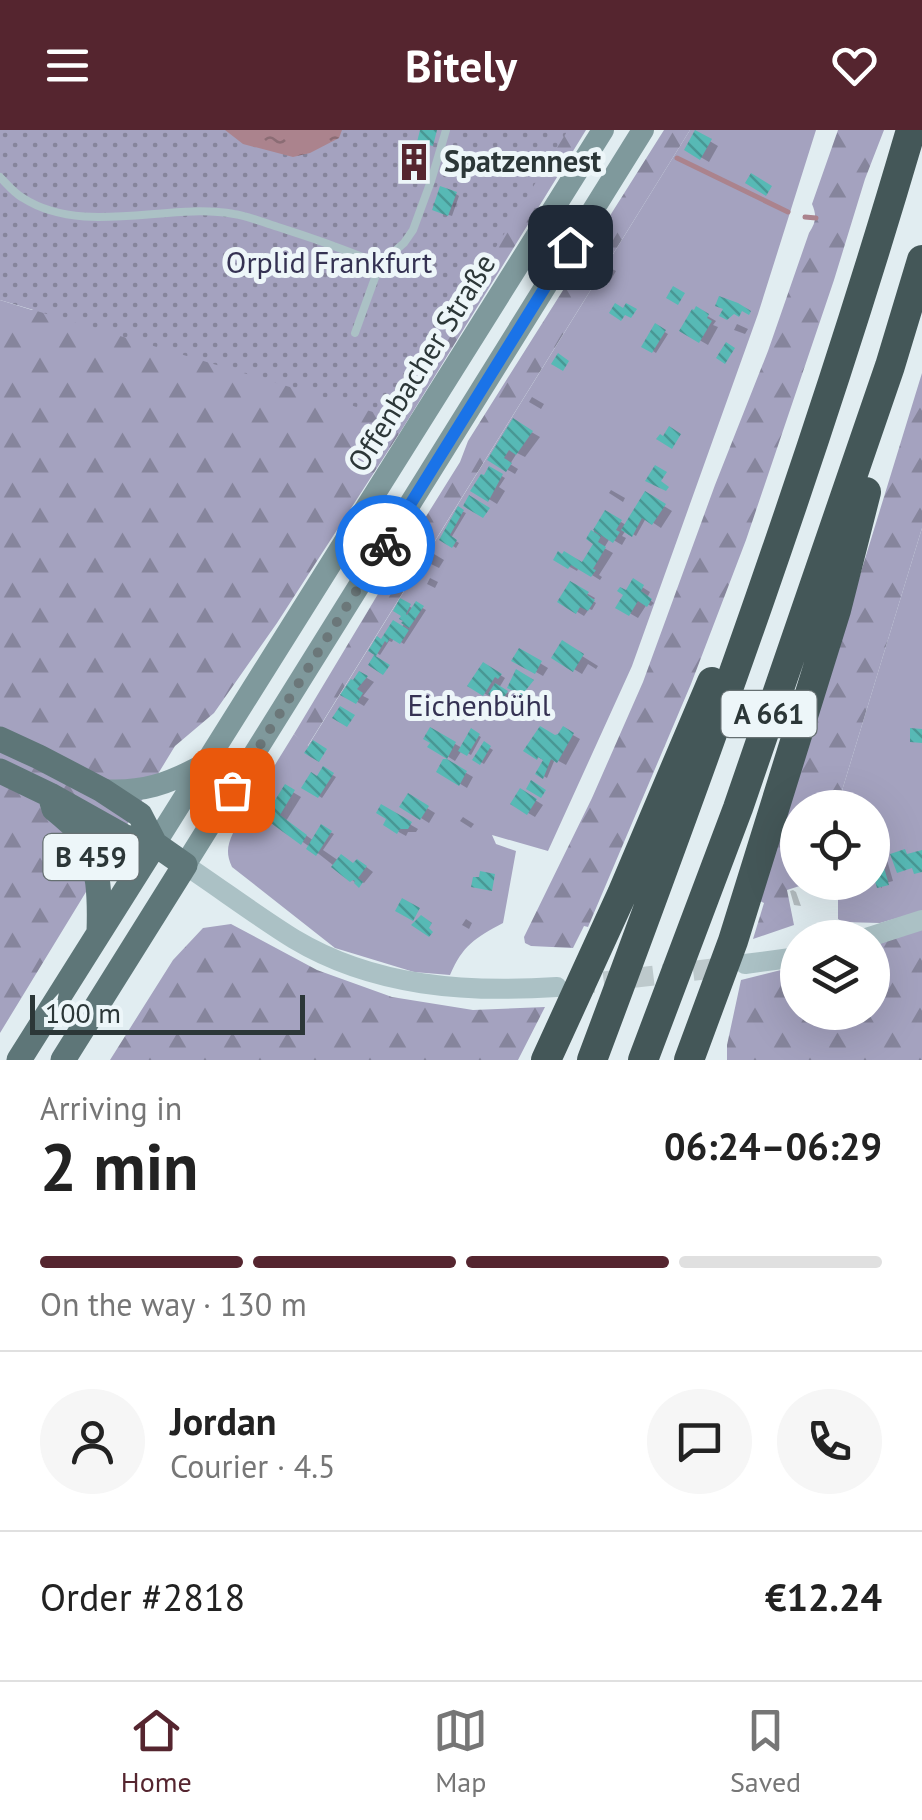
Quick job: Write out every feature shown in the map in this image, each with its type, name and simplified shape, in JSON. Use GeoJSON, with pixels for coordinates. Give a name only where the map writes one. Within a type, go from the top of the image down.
{"type":"FeatureCollection","features":[{"type":"Feature","properties":{"kind":"highway","name":"A 661"},"geometry":{"type":"LineString","coordinates":[[592,1060],[727,696],[792,506],[911,130]]}},
{"type":"Feature","properties":{"kind":"highway","name":"A 661"},"geometry":{"type":"LineString","coordinates":[[643,1060],[738,808],[890,366],[922,260]]}},
{"type":"Feature","properties":{"kind":"highway"},"geometry":{"type":"LineString","coordinates":[[708,1060],[836,610],[865,496],[890,366]]}},
{"type":"Feature","properties":{"kind":"highway"},"geometry":{"type":"LineString","coordinates":[[546,1060],[792,506]]}},
{"type":"Feature","properties":{"kind":"highway"},"geometry":{"type":"LineString","coordinates":[[689,1060],[739,953]]}},
{"type":"Feature","properties":{"kind":"main road","name":"Offenbacher Straße"},"geometry":{"type":"LineString","coordinates":[[155,844],[604,130]]}},
{"type":"Feature","properties":{"kind":"main road"},"geometry":{"type":"LineString","coordinates":[[185,865],[643,130]]}},
{"type":"Feature","properties":{"kind":"main road","name":"B 459"},"geometry":{"type":"LineString","coordinates":[[0,739],[102,790],[140,814],[155,844]]}},
{"type":"Feature","properties":{"kind":"main road"},"geometry":{"type":"LineString","coordinates":[[102,790],[130,792],[156,786],[206,763]]}},
{"type":"Feature","properties":{"kind":"main road","name":"B 459"},"geometry":{"type":"LineString","coordinates":[[0,771],[125,837],[155,844],[185,865],[63,1060]]}},
{"type":"Feature","properties":{"kind":"main road","name":"B 459"},"geometry":{"type":"LineString","coordinates":[[50,795],[54,809],[84,838],[95,868],[100,932]]}},
{"type":"Feature","properties":{"kind":"main road"},"geometry":{"type":"LineString","coordinates":[[19,1060],[155,844]]}},
{"type":"Feature","properties":{"kind":"street"},"geometry":{"type":"LineString","coordinates":[[185,865],[295,940],[354,966],[413,982],[470,990],[558,987]]}},
{"type":"Feature","properties":{"kind":"street"},"geometry":{"type":"LineString","coordinates":[[890,930],[922,920]]}},
{"type":"Feature","properties":{"kind":"street"},"geometry":{"type":"LineString","coordinates":[[739,953],[780,956]]}},
{"type":"Feature","properties":{"kind":"lane"},"geometry":{"type":"LineString","coordinates":[[355,332],[380,264],[391,257],[413,230],[446,130]]}},
{"type":"Feature","properties":{"kind":"lane"},"geometry":{"type":"LineString","coordinates":[[0,177],[22,198],[55,212],[86,216],[188,211],[235,214],[332,244],[380,264]]}},
{"type":"Feature","properties":{"kind":"green space","name":"Orplid Frankfurt"},"geometry":{"type":"Polygon","coordinates":[[[0,130],[568,130],[397,408],[383,415],[0,300],[0,130]]]}},
{"type":"Feature","properties":{"kind":"green space"},"geometry":{"type":"Polygon","coordinates":[[[521,130],[586,130],[406,423],[277,623],[214,713],[175,746],[0,1033],[0,300],[32,310],[521,130]]]}},
{"type":"Feature","properties":{"kind":"green space"},"geometry":{"type":"Polygon","coordinates":[[[664,130],[690,130],[307,747],[294,734],[460,462],[468,441],[664,130]]]}},
{"type":"Feature","properties":{"kind":"green space","name":"Eichenbühl"},"geometry":{"type":"Polygon","coordinates":[[[690,130],[816,130],[758,314],[632,666],[548,851],[492,835],[496,844],[516,851],[503,923],[471,943],[450,975],[414,972],[335,948],[232,867],[229,842],[294,734],[308,746],[690,130]]]}},
{"type":"Feature","properties":{"kind":"green space"},"geometry":{"type":"Polygon","coordinates":[[[838,130],[884,130],[746,540],[691,684],[588,927],[584,926],[573,948],[531,946],[524,937],[643,682],[768,351],[814,222],[812,204],[838,130]]]}},
{"type":"Feature","properties":{"kind":"green space"},"geometry":{"type":"Polygon","coordinates":[[[922,373],[922,528],[842,790],[794,790],[922,373]]]}},
{"type":"Feature","properties":{"kind":"green space"},"geometry":{"type":"Polygon","coordinates":[[[922,528],[922,911],[890,920],[838,919],[838,900],[890,900],[890,790],[842,790],[922,528]]]}},
{"type":"Feature","properties":{"kind":"green space"},"geometry":{"type":"Polygon","coordinates":[[[780,836],[780,900],[789,900],[793,920],[780,920],[780,930],[753,939],[764,903],[760,901],[780,836]]]}},
{"type":"Feature","properties":{"kind":"green space"},"geometry":{"type":"Polygon","coordinates":[[[231,924],[317,970],[392,997],[473,1010],[545,1007],[518,1060],[110,1060],[173,960],[203,928],[231,924]]]}},
{"type":"Feature","properties":{"kind":"green space"},"geometry":{"type":"Polygon","coordinates":[[[922,929],[922,1060],[727,1060],[741,980],[780,970],[780,1030],[890,1030],[890,940],[922,929]]]}},
{"type":"Feature","properties":{"kind":"water"},"geometry":{"type":"Polygon","coordinates":[[[225,130],[342,130],[339,138],[293,157],[243,144],[225,130]]]}},
{"type":"Feature","properties":{"kind":"building"},"geometry":{"type":"Polygon","coordinates":[[[420,130],[437,130],[433,146],[417,142],[420,130]]]}},
{"type":"Feature","properties":{"kind":"building"},"geometry":{"type":"Polygon","coordinates":[[[695,130],[712,139],[700,160],[684,150],[695,130]]]}},
{"type":"Feature","properties":{"kind":"building","name":"Spatzennest"},"geometry":{"type":"Polygon","coordinates":[[[407,155],[423,159],[420,171],[405,165],[407,155]]]}},
{"type":"Feature","properties":{"kind":"building"},"geometry":{"type":"Polygon","coordinates":[[[751,173],[772,186],[766,196],[745,183],[751,173]]]}},
{"type":"Feature","properties":{"kind":"building"},"geometry":{"type":"Polygon","coordinates":[[[440,186],[457,192],[448,216],[432,210],[440,186]]]}},
{"type":"Feature","properties":{"kind":"building"},"geometry":{"type":"Polygon","coordinates":[[[673,286],[685,293],[678,305],[666,298],[673,286]]]}},
{"type":"Feature","properties":{"kind":"building"},"geometry":{"type":"Polygon","coordinates":[[[719,296],[751,311],[749,315],[742,311],[739,317],[734,314],[727,320],[719,316],[723,309],[715,306],[719,296]]]}},
{"type":"Feature","properties":{"kind":"building"},"geometry":{"type":"Polygon","coordinates":[[[615,303],[637,309],[631,318],[625,315],[621,321],[609,313],[615,303]]]}},
{"type":"Feature","properties":{"kind":"building"},"geometry":{"type":"Polygon","coordinates":[[[696,306],[709,314],[707,318],[712,321],[699,343],[679,331],[696,306]]]}},
{"type":"Feature","properties":{"kind":"building"},"geometry":{"type":"Polygon","coordinates":[[[655,323],[666,330],[652,353],[641,347],[655,323]]]}},
{"type":"Feature","properties":{"kind":"building"},"geometry":{"type":"Polygon","coordinates":[[[726,342],[735,348],[725,364],[716,358],[726,342]]]}},
{"type":"Feature","properties":{"kind":"building"},"geometry":{"type":"Polygon","coordinates":[[[558,353],[569,361],[563,371],[551,364],[558,353]]]}},
{"type":"Feature","properties":{"kind":"building"},"geometry":{"type":"Polygon","coordinates":[[[513,418],[533,431],[516,455],[509,450],[504,458],[512,463],[506,472],[487,460],[513,418]]]}},
{"type":"Feature","properties":{"kind":"building"},"geometry":{"type":"Polygon","coordinates":[[[669,426],[681,434],[672,449],[656,439],[669,426]]]}},
{"type":"Feature","properties":{"kind":"building"},"geometry":{"type":"Polygon","coordinates":[[[655,465],[667,472],[661,481],[669,487],[666,491],[645,481],[655,465]]]}},
{"type":"Feature","properties":{"kind":"building"},"geometry":{"type":"Polygon","coordinates":[[[489,466],[503,474],[488,502],[470,491],[489,466]]]}},
{"type":"Feature","properties":{"kind":"building"},"geometry":{"type":"Polygon","coordinates":[[[645,491],[666,504],[652,525],[642,518],[632,537],[621,530],[645,491]]]}},
{"type":"Feature","properties":{"kind":"building"},"geometry":{"type":"Polygon","coordinates":[[[469,495],[490,508],[483,518],[463,506],[469,495]]]}},
{"type":"Feature","properties":{"kind":"building"},"geometry":{"type":"Polygon","coordinates":[[[458,506],[464,510],[450,535],[457,540],[452,548],[439,540],[458,506]]]}},
{"type":"Feature","properties":{"kind":"building"},"geometry":{"type":"Polygon","coordinates":[[[605,510],[622,520],[613,543],[593,530],[605,510]]]}},
{"type":"Feature","properties":{"kind":"building"},"geometry":{"type":"Polygon","coordinates":[[[591,530],[601,536],[598,542],[606,547],[591,577],[553,560],[558,551],[564,551],[582,562],[593,544],[586,539],[591,530]]]}},
{"type":"Feature","properties":{"kind":"building"},"geometry":{"type":"Polygon","coordinates":[[[633,578],[644,585],[641,591],[652,599],[647,607],[638,601],[629,616],[615,608],[623,595],[617,591],[620,587],[626,590],[633,578]]]}},
{"type":"Feature","properties":{"kind":"building"},"geometry":{"type":"Polygon","coordinates":[[[570,581],[595,600],[588,611],[580,607],[576,614],[557,602],[570,581]]]}},
{"type":"Feature","properties":{"kind":"building"},"geometry":{"type":"Polygon","coordinates":[[[400,598],[411,604],[407,615],[416,601],[424,606],[409,628],[393,611],[400,598]]]}},
{"type":"Feature","properties":{"kind":"building"},"geometry":{"type":"Polygon","coordinates":[[[393,620],[409,630],[400,644],[390,638],[376,656],[368,651],[377,636],[381,639],[393,620]]]}},
{"type":"Feature","properties":{"kind":"building"},"geometry":{"type":"Polygon","coordinates":[[[562,640],[584,654],[573,672],[551,658],[562,640]]]}},
{"type":"Feature","properties":{"kind":"building"},"geometry":{"type":"Polygon","coordinates":[[[519,648],[542,661],[535,674],[511,661],[519,648]]]}},
{"type":"Feature","properties":{"kind":"building"},"geometry":{"type":"Polygon","coordinates":[[[374,655],[390,665],[383,675],[368,665],[374,655]]]}},
{"type":"Feature","properties":{"kind":"building"},"geometry":{"type":"Polygon","coordinates":[[[483,662],[502,674],[498,679],[495,677],[483,696],[467,686],[483,662]]]}},
{"type":"Feature","properties":{"kind":"building"},"geometry":{"type":"Polygon","coordinates":[[[516,669],[534,680],[522,695],[507,688],[516,669]]]}},
{"type":"Feature","properties":{"kind":"building"},"geometry":{"type":"Polygon","coordinates":[[[359,671],[368,676],[357,689],[363,693],[356,704],[340,695],[359,671]]]}},
{"type":"Feature","properties":{"kind":"building"},"geometry":{"type":"Polygon","coordinates":[[[495,683],[508,691],[501,702],[488,694],[495,683]]]}},
{"type":"Feature","properties":{"kind":"building"},"geometry":{"type":"Polygon","coordinates":[[[340,706],[355,715],[347,727],[332,718],[340,706]]]}},
{"type":"Feature","properties":{"kind":"building"},"geometry":{"type":"Polygon","coordinates":[[[540,726],[555,735],[563,726],[574,733],[557,763],[551,759],[543,779],[535,774],[543,760],[523,751],[540,726]]]}},
{"type":"Feature","properties":{"kind":"building"},"geometry":{"type":"Polygon","coordinates":[[[430,727],[456,742],[447,759],[427,747],[430,743],[423,739],[430,727]]]}},
{"type":"Feature","properties":{"kind":"building"},"geometry":{"type":"Polygon","coordinates":[[[471,728],[480,734],[467,756],[458,751],[471,728]]]}},
{"type":"Feature","properties":{"kind":"building"},"geometry":{"type":"Polygon","coordinates":[[[910,728],[922,729],[922,743],[910,742],[910,728]]]}},
{"type":"Feature","properties":{"kind":"building"},"geometry":{"type":"Polygon","coordinates":[[[313,740],[327,749],[319,762],[304,753],[313,740]]]}},
{"type":"Feature","properties":{"kind":"building"},"geometry":{"type":"Polygon","coordinates":[[[484,741],[491,746],[480,765],[472,760],[484,741]]]}},
{"type":"Feature","properties":{"kind":"building"},"geometry":{"type":"Polygon","coordinates":[[[443,759],[467,771],[459,786],[436,772],[443,759]]]}},
{"type":"Feature","properties":{"kind":"building"},"geometry":{"type":"Polygon","coordinates":[[[323,766],[334,773],[318,798],[301,788],[311,772],[317,776],[323,766]]]}},
{"type":"Feature","properties":{"kind":"building"},"geometry":{"type":"Polygon","coordinates":[[[531,780],[546,790],[541,798],[526,789],[531,780]]]}},
{"type":"Feature","properties":{"kind":"building"},"geometry":{"type":"Polygon","coordinates":[[[285,784],[295,790],[280,815],[307,835],[301,845],[264,818],[285,784]]]}},
{"type":"Feature","properties":{"kind":"building"},"geometry":{"type":"Polygon","coordinates":[[[520,788],[537,799],[527,815],[510,804],[520,788]]]}},
{"type":"Feature","properties":{"kind":"building"},"geometry":{"type":"Polygon","coordinates":[[[408,793],[429,806],[420,820],[399,807],[408,793]]]}},
{"type":"Feature","properties":{"kind":"building"},"geometry":{"type":"Polygon","coordinates":[[[381,804],[412,822],[408,829],[400,829],[397,834],[383,825],[386,819],[376,813],[381,804]]]}},
{"type":"Feature","properties":{"kind":"building"},"geometry":{"type":"Polygon","coordinates":[[[321,824],[332,831],[316,856],[306,849],[321,824]]]}},
{"type":"Feature","properties":{"kind":"building"},"geometry":{"type":"Polygon","coordinates":[[[905,849],[907,854],[922,850],[922,872],[914,874],[912,868],[897,873],[890,854],[905,849]]]}},
{"type":"Feature","properties":{"kind":"building"},"geometry":{"type":"Polygon","coordinates":[[[341,854],[353,863],[357,859],[367,866],[358,878],[363,882],[359,888],[355,881],[350,882],[331,867],[341,854]]]}},
{"type":"Feature","properties":{"kind":"building"},"geometry":{"type":"Polygon","coordinates":[[[480,871],[495,874],[492,891],[471,887],[473,877],[479,877],[480,871]]]}},
{"type":"Feature","properties":{"kind":"building"},"geometry":{"type":"Polygon","coordinates":[[[402,898],[420,908],[413,921],[395,911],[402,898]]]}},
{"type":"Feature","properties":{"kind":"building"},"geometry":{"type":"Polygon","coordinates":[[[421,915],[432,923],[429,937],[411,925],[421,915]]]}},
{"type":"Feature","properties":{"kind":"waterway"},"geometry":{"type":"LineString","coordinates":[[677,158],[788,212]]}},
{"type":"Feature","properties":{"kind":"waterway"},"geometry":{"type":"LineString","coordinates":[[805,217],[816,218]]}},
{"type":"Feature","properties":{"kind":"tunnel"},"geometry":{"type":"LineString","coordinates":[[574,985],[734,966]]}},
{"type":"Feature","properties":{"kind":"way so far"},"geometry":{"type":"LineString","coordinates":[[232,790],[385,545]]}},
{"type":"Feature","properties":{"kind":"place","name":"Spatzennest"},"geometry":{"type":"Point","coordinates":[414,162]}},
{"type":"Feature","properties":{"kind":"route"},"geometry":{"type":"LineString","coordinates":[[385,545],[570,247]]}}]}
